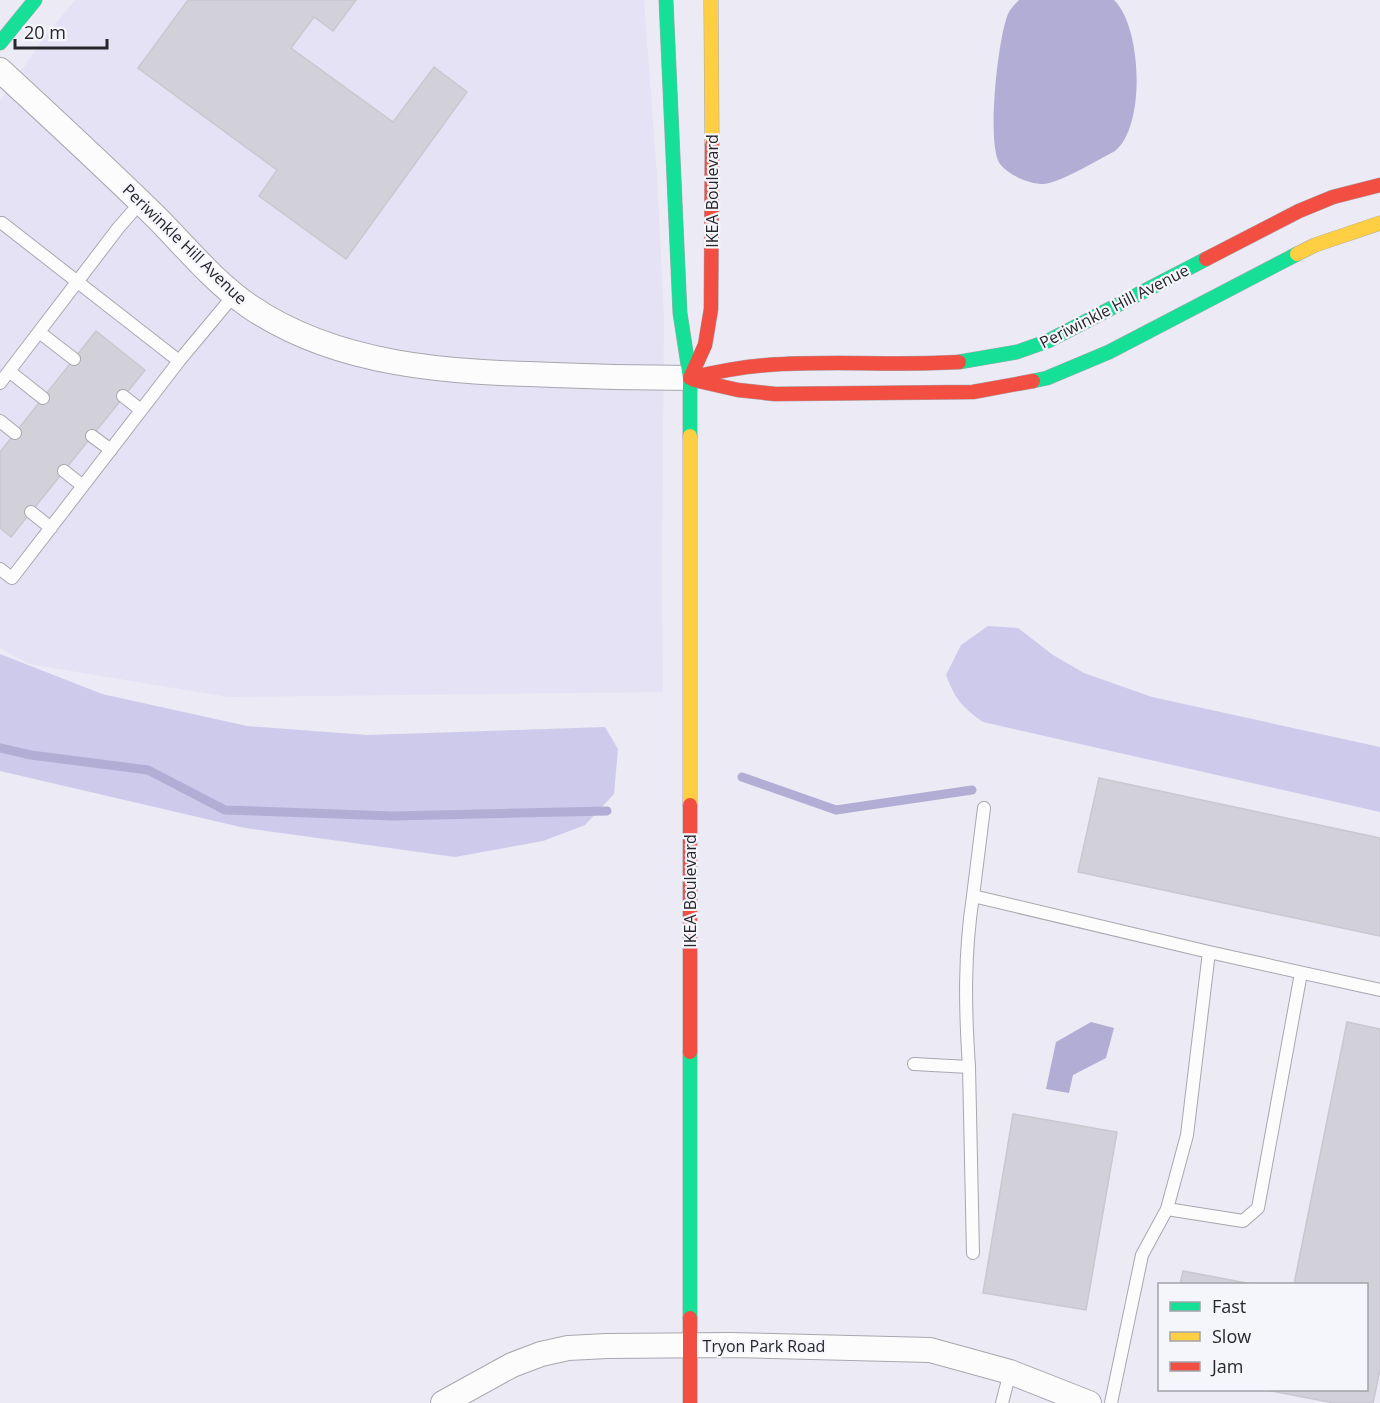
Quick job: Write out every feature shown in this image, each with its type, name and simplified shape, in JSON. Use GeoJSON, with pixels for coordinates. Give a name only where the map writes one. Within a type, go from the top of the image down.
{"type":"FeatureCollection","features":[{"type":"Feature","properties":{"kind":"street"},"geometry":{"type":"LineString","coordinates":[[0,43],[35,0]]}},
{"type":"Feature","properties":{"kind":"street","name":"IKEA Boulevard"},"geometry":{"type":"LineString","coordinates":[[666,0],[680,313],[690,378],[690,1403]]}},
{"type":"Feature","properties":{"kind":"street","name":"IKEA Boulevard"},"geometry":{"type":"LineString","coordinates":[[690,378],[705,345],[711,309],[713,228],[711,0]]}},
{"type":"Feature","properties":{"kind":"street","name":"Periwinkle Hill Avenue"},"geometry":{"type":"LineString","coordinates":[[0,70],[141,202],[234,295],[264,316],[300,334],[339,348],[403,365],[516,374],[690,378],[714,386],[775,394],[973,392],[1017,386],[1075,368],[1315,245],[1380,223]]}},
{"type":"Feature","properties":{"kind":"street","name":"Periwinkle Hill Avenue"},"geometry":{"type":"LineString","coordinates":[[690,378],[717,370],[758,365],[936,363],[1004,356],[1056,337],[1299,211],[1333,197],[1380,185]]}},
{"type":"Feature","properties":{"kind":"street","name":"Tryon Park Road"},"geometry":{"type":"LineString","coordinates":[[443,1403],[512,1365],[541,1354],[568,1348],[607,1346],[814,1346],[930,1350],[1010,1372],[1089,1403]]}},
{"type":"Feature","properties":{"kind":"lane"},"geometry":{"type":"LineString","coordinates":[[0,383],[119,227],[141,202]]}},
{"type":"Feature","properties":{"kind":"lane"},"geometry":{"type":"LineString","coordinates":[[2,223],[179,361]]}},
{"type":"Feature","properties":{"kind":"lane"},"geometry":{"type":"LineString","coordinates":[[0,569],[12,578],[179,361],[234,295]]}},
{"type":"Feature","properties":{"kind":"lane"},"geometry":{"type":"LineString","coordinates":[[39,332],[74,359]]}},
{"type":"Feature","properties":{"kind":"lane"},"geometry":{"type":"LineString","coordinates":[[9,371],[43,398]]}},
{"type":"Feature","properties":{"kind":"lane"},"geometry":{"type":"LineString","coordinates":[[123,396],[141,410]]}},
{"type":"Feature","properties":{"kind":"lane"},"geometry":{"type":"LineString","coordinates":[[0,421],[15,433]]}},
{"type":"Feature","properties":{"kind":"lane"},"geometry":{"type":"LineString","coordinates":[[92,435],[111,450]]}},
{"type":"Feature","properties":{"kind":"lane"},"geometry":{"type":"LineString","coordinates":[[64,471],[83,486]]}},
{"type":"Feature","properties":{"kind":"lane"},"geometry":{"type":"LineString","coordinates":[[31,512],[51,528]]}},
{"type":"Feature","properties":{"kind":"lane"},"geometry":{"type":"LineString","coordinates":[[974,1253],[965,1005],[967,936],[984,808]]}},
{"type":"Feature","properties":{"kind":"lane"},"geometry":{"type":"LineString","coordinates":[[973,897],[1380,990]]}},
{"type":"Feature","properties":{"kind":"lane"},"geometry":{"type":"LineString","coordinates":[[1111,1403],[1142,1255],[1167,1209],[1187,1135],[1209,952]]}},
{"type":"Feature","properties":{"kind":"lane"},"geometry":{"type":"LineString","coordinates":[[1167,1209],[1243,1221],[1258,1208],[1301,973]]}},
{"type":"Feature","properties":{"kind":"lane"},"geometry":{"type":"LineString","coordinates":[[914,1064],[969,1067]]}},
{"type":"Feature","properties":{"kind":"lane"},"geometry":{"type":"LineString","coordinates":[[1002,1403],[1010,1372]]}},
{"type":"Feature","properties":{"kind":"shaded area"},"geometry":{"type":"Polygon","coordinates":[[[75,0],[644,0],[657,176],[664,318],[663,692],[228,697],[29,664],[0,648],[0,101],[46,35],[75,0]]]}},
{"type":"Feature","properties":{"kind":"shaded area"},"geometry":{"type":"Polygon","coordinates":[[[1019,0],[1114,0],[1123,13],[1135,53],[1136,99],[1132,121],[1125,138],[1115,151],[1051,183],[1038,184],[1014,176],[1000,164],[996,153],[994,114],[997,67],[1004,26],[1011,8],[1019,0]]]}},
{"type":"Feature","properties":{"kind":"shaded area"},"geometry":{"type":"Polygon","coordinates":[[[988,626],[1018,628],[1053,655],[1084,673],[1152,697],[1380,747],[1380,812],[983,722],[960,702],[946,675],[961,645],[988,626]]]}},
{"type":"Feature","properties":{"kind":"shaded area"},"geometry":{"type":"Polygon","coordinates":[[[0,654],[102,694],[247,726],[367,735],[605,727],[618,749],[614,794],[585,825],[543,841],[455,857],[245,828],[0,771],[0,654]]]}},
{"type":"Feature","properties":{"kind":"shaded area"},"geometry":{"type":"Polygon","coordinates":[[[1091,1022],[1114,1028],[1106,1058],[1073,1075],[1069,1093],[1046,1089],[1056,1042],[1091,1022]]]}},
{"type":"Feature","properties":{"kind":"building"},"geometry":{"type":"Polygon","coordinates":[[[188,0],[356,0],[333,31],[314,17],[291,48],[393,122],[434,67],[467,92],[346,259],[259,196],[277,170],[138,68],[188,0]]]}},
{"type":"Feature","properties":{"kind":"building"},"geometry":{"type":"Polygon","coordinates":[[[96,331],[145,370],[11,537],[0,528],[0,452],[96,331]]]}},
{"type":"Feature","properties":{"kind":"building"},"geometry":{"type":"Polygon","coordinates":[[[1099,778],[1380,838],[1380,936],[1078,872],[1099,778]]]}},
{"type":"Feature","properties":{"kind":"building"},"geometry":{"type":"Polygon","coordinates":[[[1347,1022],[1380,1029],[1380,1370],[1373,1403],[1334,1403],[1271,1391],[1368,1391],[1368,1283],[1294,1283],[1347,1022]]]}},
{"type":"Feature","properties":{"kind":"building"},"geometry":{"type":"Polygon","coordinates":[[[1013,1114],[1117,1132],[1086,1310],[983,1293],[1013,1114]]]}},
{"type":"Feature","properties":{"kind":"building"},"geometry":{"type":"Polygon","coordinates":[[[1183,1271],[1247,1283],[1180,1283],[1183,1271]]]}},
{"type":"Feature","properties":{"kind":"waterway"},"geometry":{"type":"LineString","coordinates":[[0,748],[31,755],[148,770],[225,810],[393,816],[607,811]]}},
{"type":"Feature","properties":{"kind":"waterway"},"geometry":{"type":"LineString","coordinates":[[742,777],[836,810],[972,790]]}},
{"type":"Feature","properties":{"kind":"traffic: fast"},"geometry":{"type":"LineString","coordinates":[[0,43],[35,0]]}},
{"type":"Feature","properties":{"kind":"traffic: fast"},"geometry":{"type":"LineString","coordinates":[[666,0],[680,313],[690,378],[690,436]]}},
{"type":"Feature","properties":{"kind":"traffic: fast"},"geometry":{"type":"LineString","coordinates":[[1033,381],[1047,378],[1109,352],[1297,254]]}},
{"type":"Feature","properties":{"kind":"traffic: fast"},"geometry":{"type":"LineString","coordinates":[[959,362],[1017,352],[1048,341],[1206,259]]}},
{"type":"Feature","properties":{"kind":"traffic: fast"},"geometry":{"type":"LineString","coordinates":[[690,1052],[690,1318]]}},
{"type":"Feature","properties":{"kind":"traffic: slow"},"geometry":{"type":"LineString","coordinates":[[711,0],[712,145]]}},
{"type":"Feature","properties":{"kind":"traffic: slow"},"geometry":{"type":"LineString","coordinates":[[1297,254],[1315,245],[1380,223]]}},
{"type":"Feature","properties":{"kind":"traffic: slow"},"geometry":{"type":"LineString","coordinates":[[690,436],[690,805]]}},
{"type":"Feature","properties":{"kind":"traffic: jam"},"geometry":{"type":"LineString","coordinates":[[690,378],[705,345],[711,309],[712,145]]}},
{"type":"Feature","properties":{"kind":"traffic: jam"},"geometry":{"type":"LineString","coordinates":[[1206,259],[1299,211],[1333,197],[1380,185]]}},
{"type":"Feature","properties":{"kind":"traffic: jam"},"geometry":{"type":"LineString","coordinates":[[690,378],[767,365],[959,362]]}},
{"type":"Feature","properties":{"kind":"traffic: jam"},"geometry":{"type":"LineString","coordinates":[[694,380],[738,390],[775,394],[973,392],[1033,381]]}},
{"type":"Feature","properties":{"kind":"traffic: jam"},"geometry":{"type":"LineString","coordinates":[[690,805],[690,1052]]}},
{"type":"Feature","properties":{"kind":"traffic: jam"},"geometry":{"type":"LineString","coordinates":[[690,1318],[690,1403]]}}]}
